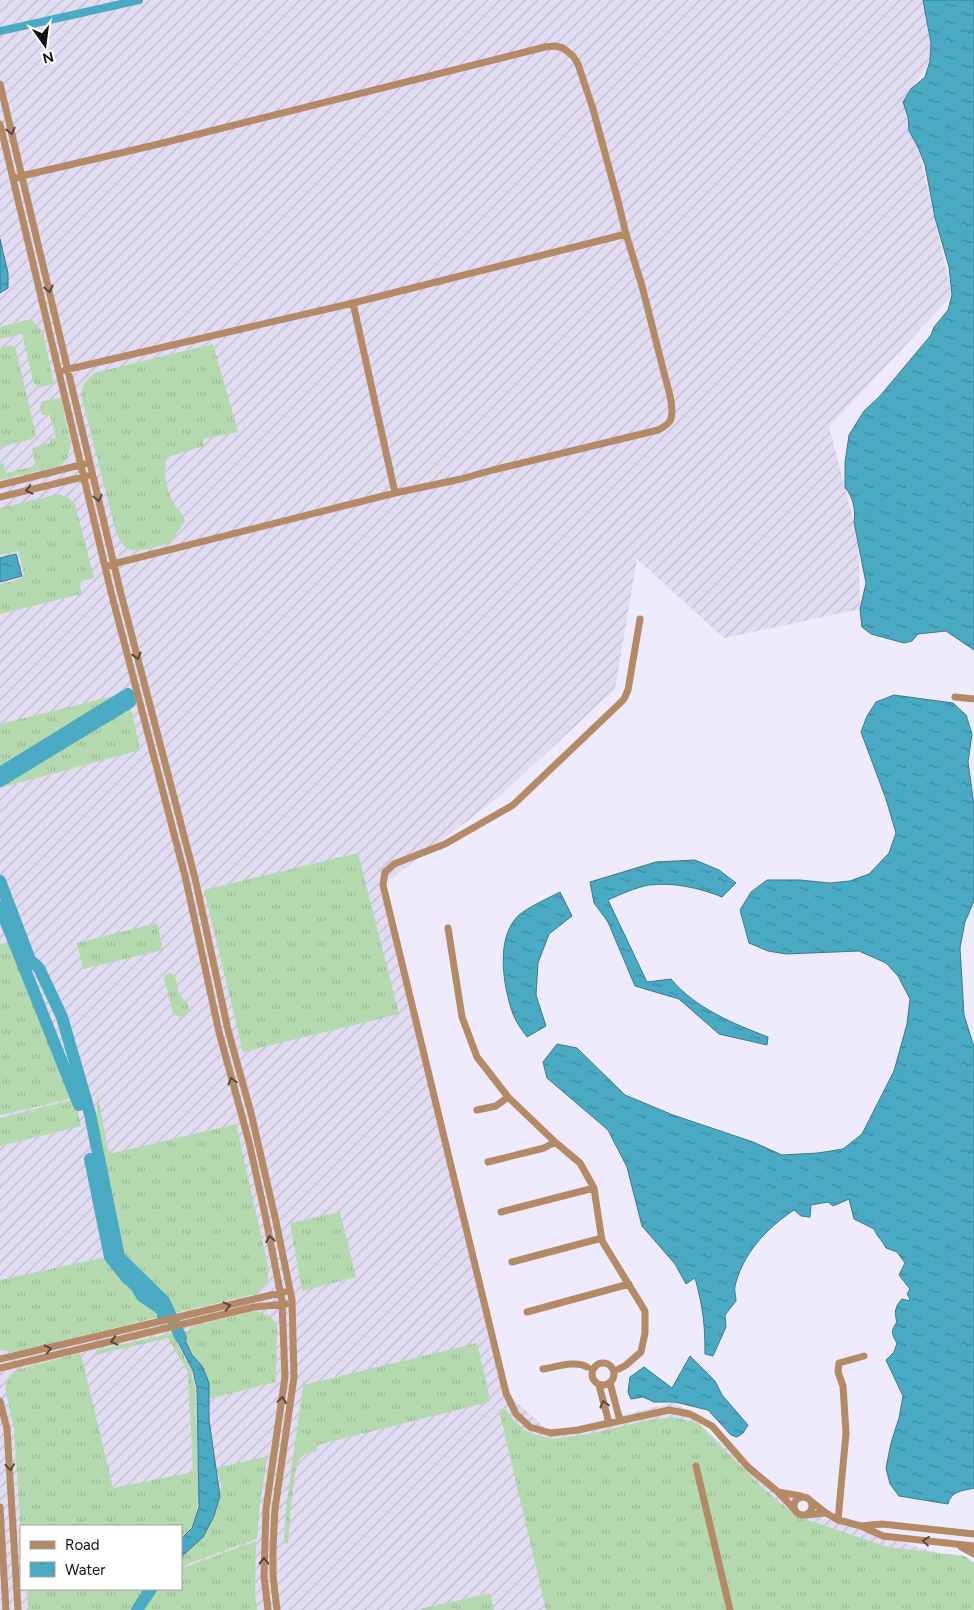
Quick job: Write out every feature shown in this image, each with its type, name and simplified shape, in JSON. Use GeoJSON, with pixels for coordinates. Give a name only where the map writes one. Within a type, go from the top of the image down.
{"type":"FeatureCollection","features":[{"type":"Feature","properties":{"kind":"street"},"geometry":{"type":"LineString","coordinates":[[13,178],[159,144],[555,46],[563,48],[568,51],[578,64],[598,128],[642,286],[672,407],[671,420],[658,430],[105,566]]}},
{"type":"Feature","properties":{"kind":"street"},"geometry":{"type":"LineString","coordinates":[[0,84],[114,564],[195,878],[228,1030],[251,1113],[275,1217],[290,1291],[294,1377],[275,1510],[273,1576],[277,1610]]}},
{"type":"Feature","properties":{"kind":"street"},"geometry":{"type":"LineString","coordinates":[[0,124],[105,566],[186,880],[219,1032],[249,1142],[281,1293],[285,1377],[266,1509],[264,1576],[268,1610]]}},
{"type":"Feature","properties":{"kind":"street"},"geometry":{"type":"LineString","coordinates":[[59,371],[353,303],[626,234]]}},
{"type":"Feature","properties":{"kind":"street"},"geometry":{"type":"LineString","coordinates":[[353,303],[396,493]]}},
{"type":"Feature","properties":{"kind":"street"},"geometry":{"type":"LineString","coordinates":[[0,485],[90,463]]}},
{"type":"Feature","properties":{"kind":"street"},"geometry":{"type":"LineString","coordinates":[[0,498],[93,474]]}},
{"type":"Feature","properties":{"kind":"street"},"geometry":{"type":"LineString","coordinates":[[640,619],[628,690],[624,699],[513,805],[445,844],[394,864],[385,872],[383,885],[506,1393],[516,1414],[530,1427],[550,1434],[578,1430],[669,1410],[690,1414],[712,1426],[748,1467],[778,1492],[799,1514],[826,1513]]}},
{"type":"Feature","properties":{"kind":"street"},"geometry":{"type":"LineString","coordinates":[[955,697],[974,699]]}},
{"type":"Feature","properties":{"kind":"street"},"geometry":{"type":"LineString","coordinates":[[448,928],[462,1017],[478,1057],[508,1097],[580,1163],[594,1188],[602,1238],[645,1311],[645,1333],[641,1352],[626,1365],[618,1369],[612,1380],[606,1385],[599,1385]]}},
{"type":"Feature","properties":{"kind":"street"},"geometry":{"type":"LineString","coordinates":[[477,1110],[496,1106],[508,1097]]}},
{"type":"Feature","properties":{"kind":"street"},"geometry":{"type":"LineString","coordinates":[[488,1162],[544,1148],[555,1142]]}},
{"type":"Feature","properties":{"kind":"street"},"geometry":{"type":"LineString","coordinates":[[501,1212],[594,1188]]}},
{"type":"Feature","properties":{"kind":"street"},"geometry":{"type":"LineString","coordinates":[[512,1262],[602,1238]]}},
{"type":"Feature","properties":{"kind":"street"},"geometry":{"type":"LineString","coordinates":[[527,1312],[630,1284]]}},
{"type":"Feature","properties":{"kind":"street"},"geometry":{"type":"LineString","coordinates":[[181,1321],[290,1291]]}},
{"type":"Feature","properties":{"kind":"street"},"geometry":{"type":"LineString","coordinates":[[0,1359],[254,1307],[292,1304]]}},
{"type":"Feature","properties":{"kind":"street"},"geometry":{"type":"LineString","coordinates":[[0,1368],[159,1326]]}},
{"type":"Feature","properties":{"kind":"street"},"geometry":{"type":"LineString","coordinates":[[838,1520],[846,1433],[843,1386],[838,1366],[839,1363],[864,1356]]}},
{"type":"Feature","properties":{"kind":"street"},"geometry":{"type":"LineString","coordinates":[[543,1369],[575,1364],[588,1367],[603,1363],[618,1369]]}},
{"type":"Feature","properties":{"kind":"street"},"geometry":{"type":"LineString","coordinates":[[591,1375],[596,1365]]}},
{"type":"Feature","properties":{"kind":"street"},"geometry":{"type":"LineString","coordinates":[[610,1366],[620,1421]]}},
{"type":"Feature","properties":{"kind":"street"},"geometry":{"type":"LineString","coordinates":[[588,1367],[593,1380],[599,1385],[609,1423]]}},
{"type":"Feature","properties":{"kind":"street"},"geometry":{"type":"LineString","coordinates":[[0,1401],[6,1428],[18,1610]]}},
{"type":"Feature","properties":{"kind":"street"},"geometry":{"type":"LineString","coordinates":[[696,1466],[730,1610]]}},
{"type":"Feature","properties":{"kind":"street"},"geometry":{"type":"LineString","coordinates":[[778,1492],[808,1497],[826,1513],[838,1520],[861,1526],[883,1536],[974,1546]]}},
{"type":"Feature","properties":{"kind":"street"},"geometry":{"type":"LineString","coordinates":[[794,1509],[794,1502],[802,1496]]}},
{"type":"Feature","properties":{"kind":"street"},"geometry":{"type":"LineString","coordinates":[[805,1515],[811,1512],[812,1502]]}},
{"type":"Feature","properties":{"kind":"street"},"geometry":{"type":"LineString","coordinates":[[0,1507],[6,1610]]}},
{"type":"Feature","properties":{"kind":"street"},"geometry":{"type":"LineString","coordinates":[[861,1526],[882,1524],[974,1534]]}},
{"type":"Feature","properties":{"kind":"street"},"geometry":{"type":"LineString","coordinates":[[956,1545],[974,1554]]}},
{"type":"Feature","properties":{"kind":"shaded area"},"geometry":{"type":"Polygon","coordinates":[[[0,0],[923,0],[931,43],[930,61],[903,102],[918,147],[952,295],[829,427],[858,538],[860,609],[724,638],[637,559],[615,689],[500,796],[383,885],[506,1393],[551,1433],[675,1402],[794,1509],[974,1564],[974,1610],[0,1610],[0,0]]]}},
{"type":"Feature","properties":{"kind":"green space"},"geometry":{"type":"Polygon","coordinates":[[[31,319],[43,332],[54,384],[41,387],[34,384],[22,334],[0,339],[0,327],[31,319]]]}},
{"type":"Feature","properties":{"kind":"green space"},"geometry":{"type":"Polygon","coordinates":[[[213,344],[238,432],[203,439],[204,446],[167,457],[165,469],[167,488],[185,521],[170,543],[143,550],[130,549],[124,546],[119,539],[115,528],[81,395],[84,383],[94,373],[213,344]]]}},
{"type":"Feature","properties":{"kind":"green space"},"geometry":{"type":"Polygon","coordinates":[[[11,345],[16,350],[36,435],[32,439],[0,447],[0,348],[11,345]]]}},
{"type":"Feature","properties":{"kind":"green space"},"geometry":{"type":"Polygon","coordinates":[[[61,398],[71,445],[67,458],[59,466],[0,480],[0,464],[3,463],[6,473],[35,466],[32,448],[50,443],[50,439],[56,438],[50,415],[42,415],[40,407],[42,401],[61,398]]]}},
{"type":"Feature","properties":{"kind":"green space"},"geometry":{"type":"Polygon","coordinates":[[[59,494],[69,498],[75,504],[94,578],[80,581],[81,594],[0,614],[0,585],[25,577],[18,551],[0,555],[0,508],[59,494]]]}},
{"type":"Feature","properties":{"kind":"green space"},"geometry":{"type":"Polygon","coordinates":[[[126,693],[0,773],[0,724],[126,693]]]}},
{"type":"Feature","properties":{"kind":"green space"},"geometry":{"type":"Polygon","coordinates":[[[130,704],[140,750],[0,788],[0,781],[130,704]]]}},
{"type":"Feature","properties":{"kind":"green space"},"geometry":{"type":"Polygon","coordinates":[[[358,853],[399,1014],[243,1052],[204,890],[358,853]]]}},
{"type":"Feature","properties":{"kind":"green space"},"geometry":{"type":"Polygon","coordinates":[[[157,923],[163,950],[83,969],[77,943],[157,923]]]}},
{"type":"Feature","properties":{"kind":"green space"},"geometry":{"type":"Polygon","coordinates":[[[12,941],[74,1098],[0,1115],[0,944],[12,941]]]}},
{"type":"Feature","properties":{"kind":"green space"},"geometry":{"type":"Polygon","coordinates":[[[169,973],[175,976],[180,995],[189,1006],[188,1014],[183,1017],[177,1016],[173,1012],[164,979],[165,975],[169,973]]]}},
{"type":"Feature","properties":{"kind":"green space"},"geometry":{"type":"Polygon","coordinates":[[[97,1093],[109,1154],[236,1124],[268,1266],[267,1283],[259,1291],[255,1294],[175,1313],[170,1301],[124,1257],[91,1118],[97,1112],[97,1093]]]}},
{"type":"Feature","properties":{"kind":"green space"},"geometry":{"type":"Polygon","coordinates":[[[75,1099],[81,1126],[0,1146],[0,1118],[75,1099]]]}},
{"type":"Feature","properties":{"kind":"green space"},"geometry":{"type":"Polygon","coordinates":[[[340,1212],[356,1277],[302,1291],[290,1223],[340,1212]]]}},
{"type":"Feature","properties":{"kind":"green space"},"geometry":{"type":"Polygon","coordinates":[[[106,1257],[117,1265],[136,1286],[142,1296],[163,1310],[162,1316],[16,1352],[0,1349],[0,1280],[106,1257]]]}},
{"type":"Feature","properties":{"kind":"green space"},"geometry":{"type":"Polygon","coordinates":[[[255,1311],[269,1315],[277,1324],[276,1382],[209,1399],[202,1366],[192,1355],[182,1333],[190,1330],[190,1327],[255,1311]]]}},
{"type":"Feature","properties":{"kind":"green space"},"geometry":{"type":"Polygon","coordinates":[[[173,1333],[190,1369],[195,1386],[199,1493],[196,1515],[190,1529],[182,1537],[182,1525],[20,1525],[14,1429],[6,1393],[6,1384],[9,1377],[16,1370],[80,1353],[113,1488],[193,1472],[188,1372],[168,1338],[95,1355],[96,1350],[173,1333]]]}},
{"type":"Feature","properties":{"kind":"green space"},"geometry":{"type":"Polygon","coordinates":[[[477,1343],[490,1398],[489,1402],[317,1445],[317,1451],[303,1456],[297,1466],[293,1487],[288,1543],[284,1544],[286,1508],[303,1385],[477,1343]]]}},
{"type":"Feature","properties":{"kind":"green space"},"geometry":{"type":"Polygon","coordinates":[[[505,1408],[514,1421],[529,1433],[554,1439],[672,1417],[698,1423],[765,1490],[796,1516],[888,1547],[965,1556],[974,1563],[974,1610],[546,1610],[499,1410],[505,1408]]]}},
{"type":"Feature","properties":{"kind":"green space"},"geometry":{"type":"Polygon","coordinates":[[[268,1453],[260,1503],[257,1539],[185,1565],[182,1568],[182,1556],[214,1516],[220,1498],[221,1483],[216,1468],[264,1457],[268,1453]]]}},
{"type":"Feature","properties":{"kind":"green space"},"geometry":{"type":"Polygon","coordinates":[[[256,1541],[255,1593],[257,1610],[144,1610],[156,1590],[182,1590],[182,1570],[185,1567],[256,1541]]]}},
{"type":"Feature","properties":{"kind":"green space"},"geometry":{"type":"Polygon","coordinates":[[[27,1590],[144,1590],[132,1610],[28,1610],[27,1590]]]}},
{"type":"Feature","properties":{"kind":"green space"},"geometry":{"type":"Polygon","coordinates":[[[490,1593],[494,1610],[416,1610],[490,1593]]]}},
{"type":"Feature","properties":{"kind":"water"},"geometry":{"type":"Polygon","coordinates":[[[923,0],[974,0],[974,650],[946,631],[918,634],[912,641],[904,643],[871,634],[862,627],[860,609],[866,583],[854,522],[855,513],[850,495],[845,488],[845,463],[849,435],[864,411],[880,396],[931,335],[934,327],[948,310],[952,295],[949,267],[935,218],[925,165],[909,131],[908,117],[903,102],[911,89],[925,77],[930,61],[931,43],[923,0]]]}},
{"type":"Feature","properties":{"kind":"water"},"geometry":{"type":"Polygon","coordinates":[[[0,239],[8,273],[8,288],[0,293],[0,239]]]}},
{"type":"Feature","properties":{"kind":"water"},"geometry":{"type":"Polygon","coordinates":[[[16,554],[22,576],[0,582],[0,558],[16,554]]]}},
{"type":"Feature","properties":{"kind":"water"},"geometry":{"type":"Polygon","coordinates":[[[894,695],[953,703],[966,715],[972,734],[968,762],[974,805],[974,901],[965,922],[960,948],[964,1015],[974,1047],[974,1488],[954,1494],[948,1504],[899,1496],[890,1484],[886,1468],[903,1396],[886,1360],[894,1352],[897,1343],[892,1332],[897,1322],[895,1313],[897,1307],[902,1299],[910,1301],[907,1294],[910,1289],[899,1275],[905,1263],[897,1252],[886,1248],[874,1229],[854,1219],[849,1199],[833,1206],[828,1202],[811,1205],[810,1217],[801,1216],[794,1210],[757,1242],[739,1274],[735,1288],[736,1301],[725,1315],[726,1327],[713,1356],[705,1354],[703,1316],[695,1278],[686,1284],[675,1264],[642,1226],[627,1167],[608,1130],[547,1078],[543,1062],[557,1044],[577,1048],[625,1095],[673,1115],[753,1142],[782,1155],[818,1153],[843,1149],[862,1134],[894,1071],[907,1024],[910,999],[898,976],[886,963],[859,951],[786,954],[768,951],[749,943],[740,910],[751,892],[767,880],[800,880],[830,883],[850,881],[869,874],[889,853],[896,833],[886,799],[861,732],[867,716],[876,702],[894,695]]]}},
{"type":"Feature","properties":{"kind":"water"},"geometry":{"type":"Polygon","coordinates":[[[695,860],[719,870],[736,883],[722,897],[686,886],[658,884],[639,887],[608,900],[647,982],[671,979],[703,1007],[742,1027],[768,1037],[767,1045],[719,1034],[679,999],[635,986],[608,922],[594,903],[590,882],[656,862],[695,860]]]}},
{"type":"Feature","properties":{"kind":"water"},"geometry":{"type":"Polygon","coordinates":[[[560,892],[572,916],[549,934],[538,963],[536,995],[546,1026],[527,1037],[514,1017],[509,1003],[504,976],[504,949],[511,924],[519,915],[560,892]]]}},
{"type":"Feature","properties":{"kind":"water"},"geometry":{"type":"Polygon","coordinates":[[[183,1330],[192,1355],[202,1366],[209,1383],[209,1420],[220,1496],[214,1516],[203,1537],[182,1556],[182,1538],[192,1528],[199,1507],[197,1388],[193,1371],[173,1332],[183,1330]]]}},
{"type":"Feature","properties":{"kind":"water"},"geometry":{"type":"Polygon","coordinates":[[[690,1356],[715,1381],[722,1395],[748,1425],[743,1433],[737,1437],[731,1435],[708,1410],[675,1402],[654,1402],[643,1397],[631,1399],[628,1392],[630,1377],[644,1367],[672,1388],[690,1356]]]}},
{"type":"Feature","properties":{"kind":"waterway"},"geometry":{"type":"LineString","coordinates":[[0,31],[139,0]]}},
{"type":"Feature","properties":{"kind":"waterway"},"geometry":{"type":"LineString","coordinates":[[0,773],[128,694],[130,702],[0,781]]}},
{"type":"Feature","properties":{"kind":"waterway"},"geometry":{"type":"LineString","coordinates":[[0,881],[30,960],[39,968],[62,1017],[90,1114],[119,1257],[164,1301],[181,1338]]}},
{"type":"Feature","properties":{"kind":"waterway"},"geometry":{"type":"LineString","coordinates":[[0,907],[79,1105]]}},
{"type":"Feature","properties":{"kind":"waterway"},"geometry":{"type":"LineString","coordinates":[[90,1159],[110,1257],[136,1286],[142,1296],[164,1311],[163,1316]]}},
{"type":"Feature","properties":{"kind":"waterway"},"geometry":{"type":"LineString","coordinates":[[137,1610],[150,1590]]}}]}
